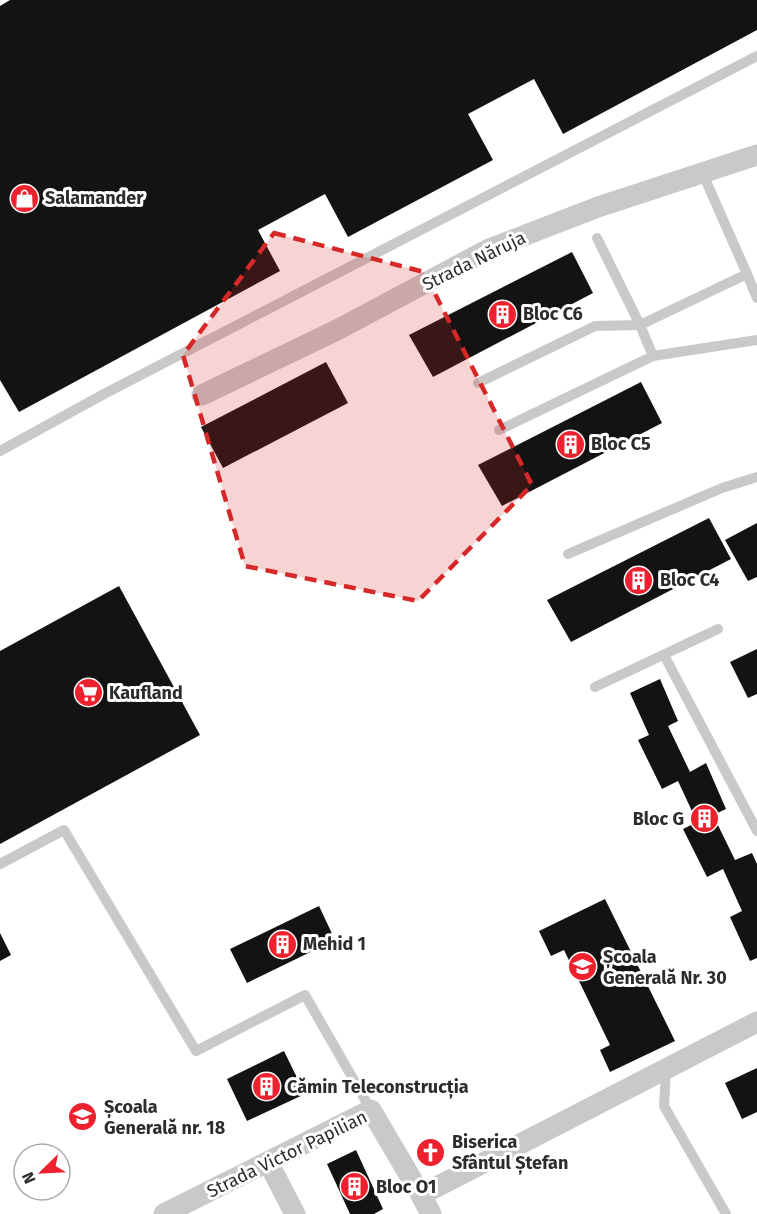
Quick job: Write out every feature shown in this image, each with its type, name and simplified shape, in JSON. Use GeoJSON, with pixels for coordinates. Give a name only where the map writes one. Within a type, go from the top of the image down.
{"type":"FeatureCollection","features":[{"type":"Feature","properties":{"kind":"street","name":"Strada Năruja"},"geometry":{"type":"LineString","coordinates":[[202,395],[337,330],[489,249],[598,207],[757,155]]}},
{"type":"Feature","properties":{"kind":"street"},"geometry":{"type":"LineString","coordinates":[[421,1195],[757,1022]]}},
{"type":"Feature","properties":{"kind":"street","name":"Strada Victor Papilian"},"geometry":{"type":"LineString","coordinates":[[164,1214],[371,1110],[431,1214]]}},
{"type":"Feature","properties":{"kind":"street"},"geometry":{"type":"LineString","coordinates":[[268,1162],[295,1214]]}},
{"type":"Feature","properties":{"kind":"lane"},"geometry":{"type":"LineString","coordinates":[[0,451],[104,394],[757,56]]}},
{"type":"Feature","properties":{"kind":"lane"},"geometry":{"type":"LineString","coordinates":[[702,172],[757,298]]}},
{"type":"Feature","properties":{"kind":"lane"},"geometry":{"type":"LineString","coordinates":[[597,238],[653,356]]}},
{"type":"Feature","properties":{"kind":"lane"},"geometry":{"type":"LineString","coordinates":[[478,383],[595,326],[640,325],[747,274]]}},
{"type":"Feature","properties":{"kind":"lane"},"geometry":{"type":"LineString","coordinates":[[500,430],[653,356],[757,340]]}},
{"type":"Feature","properties":{"kind":"lane"},"geometry":{"type":"LineString","coordinates":[[568,554],[722,488],[757,477]]}},
{"type":"Feature","properties":{"kind":"lane"},"geometry":{"type":"LineString","coordinates":[[596,687],[718,629]]}},
{"type":"Feature","properties":{"kind":"lane"},"geometry":{"type":"LineString","coordinates":[[664,655],[757,831]]}},
{"type":"Feature","properties":{"kind":"lane"},"geometry":{"type":"LineString","coordinates":[[0,864],[64,830],[196,1051],[305,995],[371,1110]]}},
{"type":"Feature","properties":{"kind":"lane"},"geometry":{"type":"LineString","coordinates":[[666,1068],[664,1106],[726,1214]]}},
{"type":"Feature","properties":{"kind":"highlighted area"},"geometry":{"type":"Polygon","coordinates":[[[274,233],[424,272],[532,485],[418,601],[245,566],[183,355],[274,233]]]}},
{"type":"Feature","properties":{"kind":"building"},"geometry":{"type":"Polygon","coordinates":[[[10,0],[757,0],[757,30],[563,134],[534,79],[468,114],[493,160],[348,237],[325,194],[258,230],[280,271],[19,412],[0,380],[0,6],[10,0]]]}},
{"type":"Feature","properties":{"kind":"building","name":"Bloc C6"},"geometry":{"type":"Polygon","coordinates":[[[572,252],[593,293],[433,377],[409,335],[572,252]]]}},
{"type":"Feature","properties":{"kind":"building"},"geometry":{"type":"Polygon","coordinates":[[[326,362],[348,403],[223,468],[201,427],[326,362]]]}},
{"type":"Feature","properties":{"kind":"building","name":"Bloc C5"},"geometry":{"type":"Polygon","coordinates":[[[641,382],[662,423],[502,506],[478,465],[641,382]]]}},
{"type":"Feature","properties":{"kind":"building","name":"Bloc C4"},"geometry":{"type":"Polygon","coordinates":[[[709,518],[731,559],[571,642],[547,600],[709,518]]]}},
{"type":"Feature","properties":{"kind":"building"},"geometry":{"type":"Polygon","coordinates":[[[757,523],[757,577],[748,581],[725,540],[757,523]]]}},
{"type":"Feature","properties":{"kind":"building","name":"Kaufland"},"geometry":{"type":"Polygon","coordinates":[[[119,586],[200,735],[0,844],[0,651],[119,586]]]}},
{"type":"Feature","properties":{"kind":"building"},"geometry":{"type":"Polygon","coordinates":[[[757,649],[757,694],[748,698],[730,662],[757,649]]]}},
{"type":"Feature","properties":{"kind":"building","name":"Bloc G"},"geometry":{"type":"Polygon","coordinates":[[[660,679],[678,721],[668,726],[690,772],[706,763],[726,809],[713,815],[735,860],[752,853],[757,864],[757,958],[750,961],[730,917],[742,911],[723,869],[707,877],[683,829],[697,822],[678,781],[662,789],[638,740],[649,735],[630,693],[660,679]]]}},
{"type":"Feature","properties":{"kind":"building"},"geometry":{"type":"Polygon","coordinates":[[[605,899],[675,1041],[610,1072],[600,1050],[610,1045],[564,950],[551,956],[539,931],[605,899]]]}},
{"type":"Feature","properties":{"kind":"building","name":"Mehid 1"},"geometry":{"type":"Polygon","coordinates":[[[319,906],[335,940],[247,983],[230,949],[319,906]]]}},
{"type":"Feature","properties":{"kind":"building"},"geometry":{"type":"Polygon","coordinates":[[[0,933],[11,955],[0,961],[0,933]]]}},
{"type":"Feature","properties":{"kind":"building","name":"Cămin Teleconstrucția"},"geometry":{"type":"Polygon","coordinates":[[[284,1051],[305,1094],[247,1121],[227,1079],[284,1051]]]}},
{"type":"Feature","properties":{"kind":"building"},"geometry":{"type":"Polygon","coordinates":[[[757,1068],[757,1112],[742,1119],[725,1083],[757,1068]]]}},
{"type":"Feature","properties":{"kind":"building","name":"Bloc O1"},"geometry":{"type":"Polygon","coordinates":[[[356,1150],[383,1209],[374,1214],[350,1214],[327,1164],[356,1150]]]}},
{"type":"Feature","properties":{"kind":"place","name":"Salamander"},"geometry":{"type":"Point","coordinates":[24,198]}},
{"type":"Feature","properties":{"kind":"place","name":"Bloc C6"},"geometry":{"type":"Point","coordinates":[502,314]}},
{"type":"Feature","properties":{"kind":"place","name":"Bloc C5"},"geometry":{"type":"Point","coordinates":[570,444]}},
{"type":"Feature","properties":{"kind":"place","name":"Bloc C4"},"geometry":{"type":"Point","coordinates":[639,580]}},
{"type":"Feature","properties":{"kind":"place","name":"Kaufland"},"geometry":{"type":"Point","coordinates":[88,693]}},
{"type":"Feature","properties":{"kind":"place","name":"Bloc G"},"geometry":{"type":"Point","coordinates":[705,819]}},
{"type":"Feature","properties":{"kind":"place","name":"Mehid 1"},"geometry":{"type":"Point","coordinates":[282,944]}},
{"type":"Feature","properties":{"kind":"place","name":"Școala Generală Nr. 30"},"geometry":{"type":"Point","coordinates":[582,967]}},
{"type":"Feature","properties":{"kind":"place","name":"Cămin Teleconstrucția"},"geometry":{"type":"Point","coordinates":[266,1087]}},
{"type":"Feature","properties":{"kind":"place","name":"Școala Generală nr. 18"},"geometry":{"type":"Point","coordinates":[83,1117]}},
{"type":"Feature","properties":{"kind":"place","name":"Biserica Sfântul Ștefan"},"geometry":{"type":"Point","coordinates":[431,1152]}},
{"type":"Feature","properties":{"kind":"place","name":"Bloc O1"},"geometry":{"type":"Point","coordinates":[355,1187]}}]}
